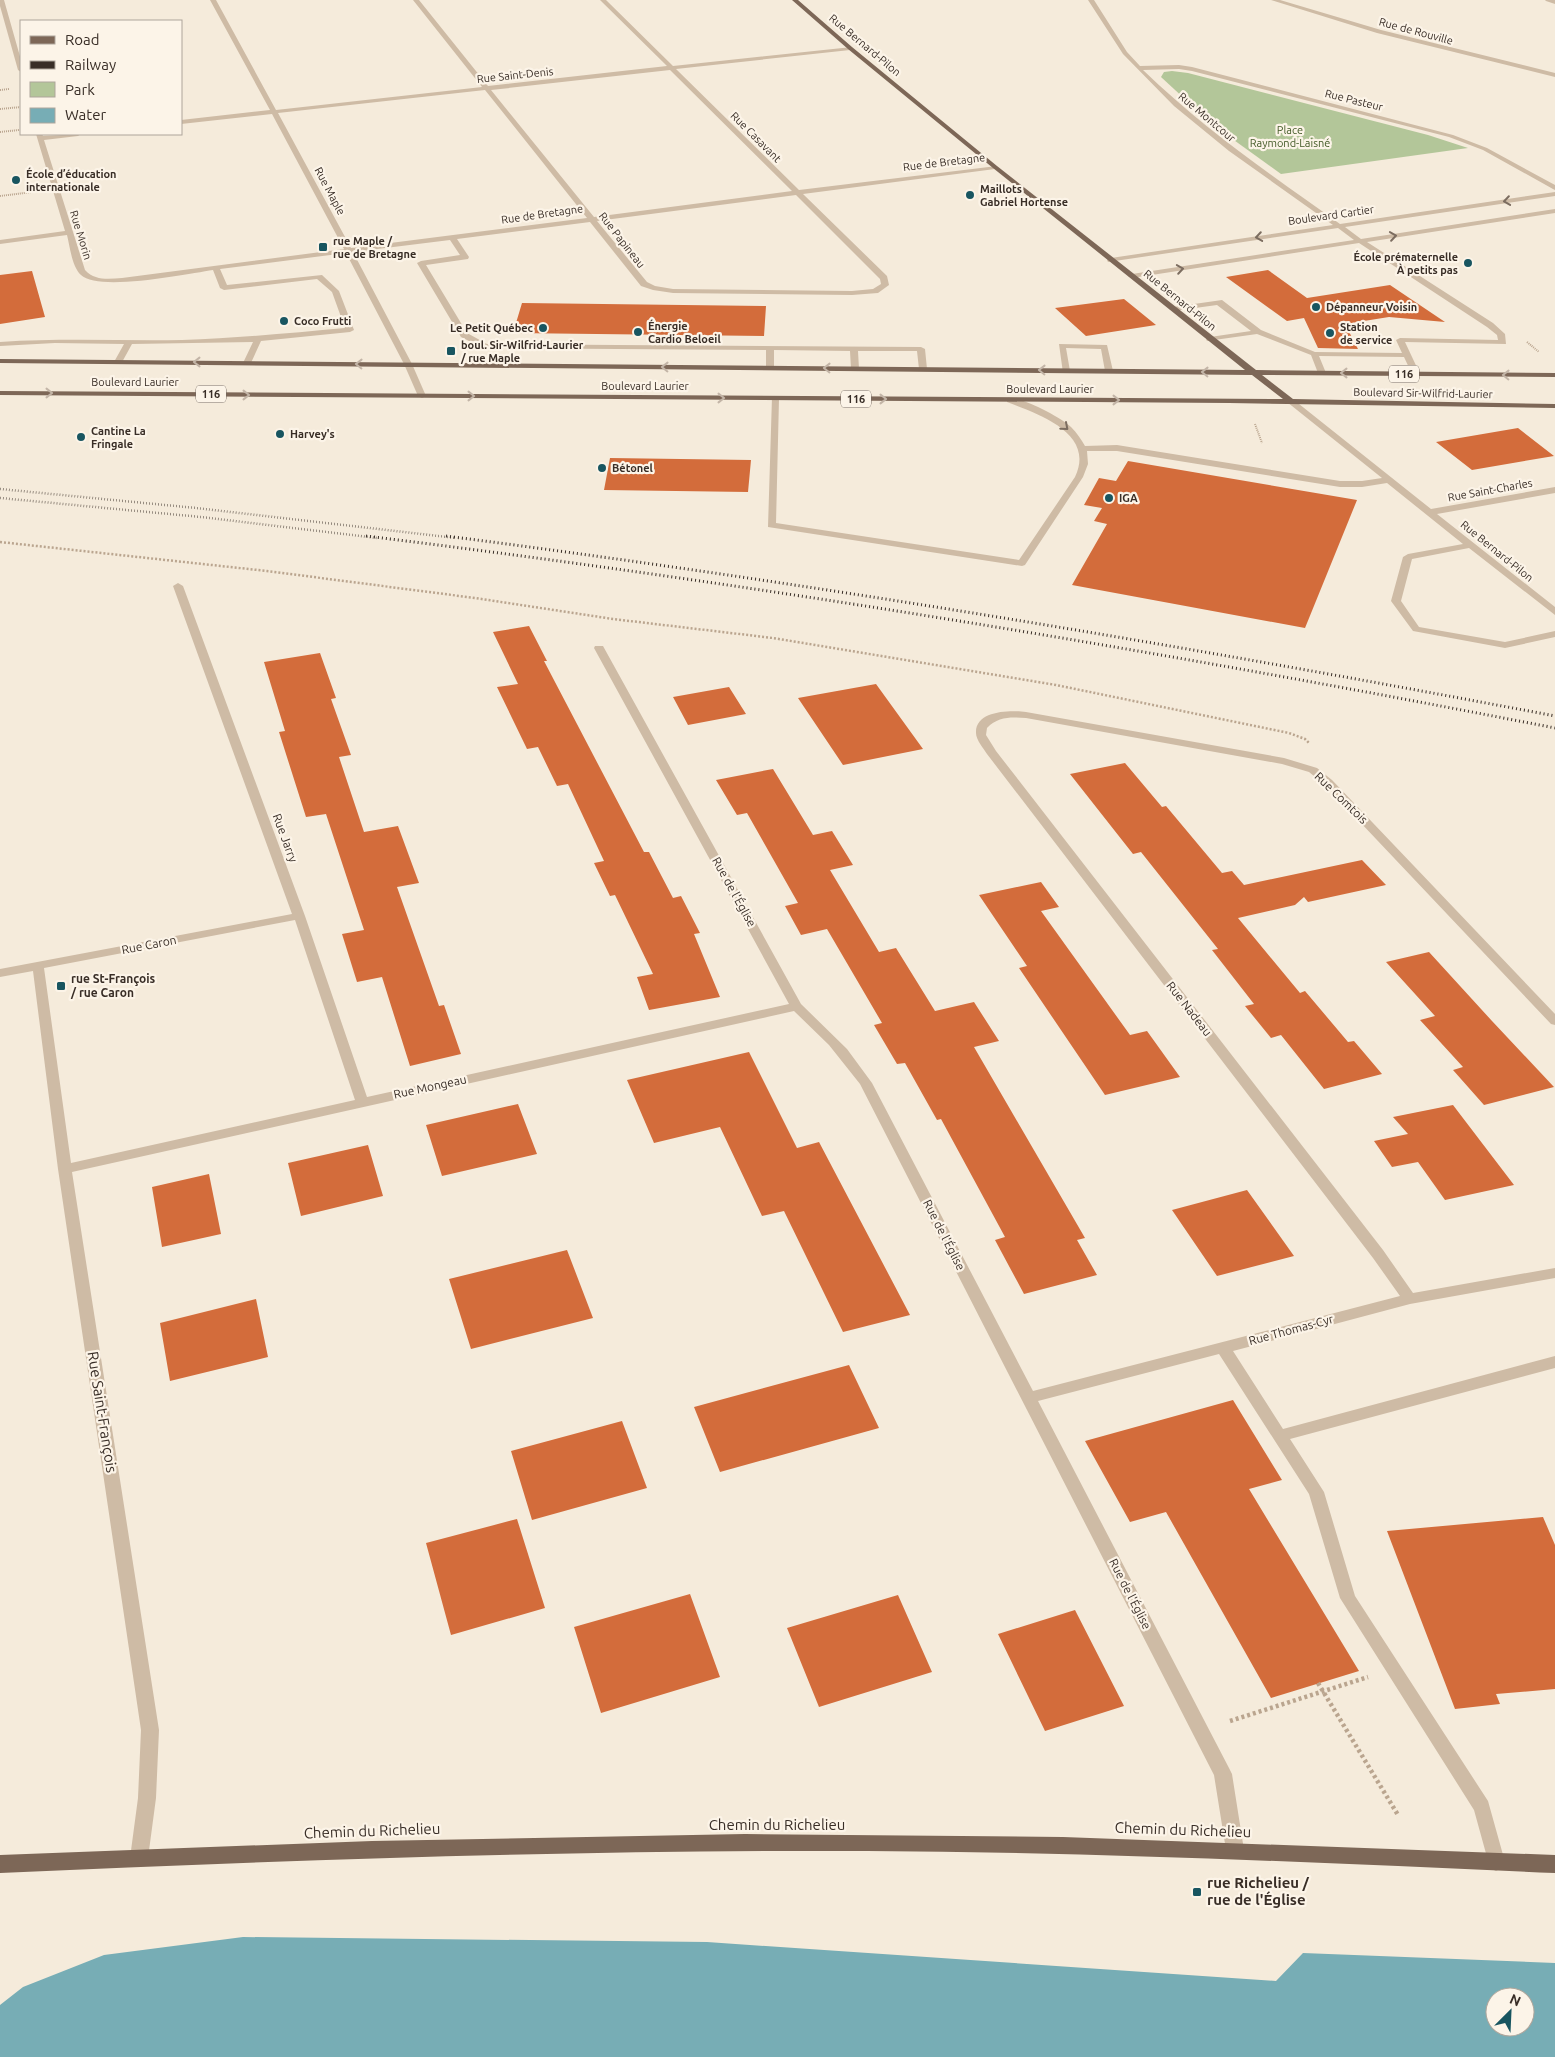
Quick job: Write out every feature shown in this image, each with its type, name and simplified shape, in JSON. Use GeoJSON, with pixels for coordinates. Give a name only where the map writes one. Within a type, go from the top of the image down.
{"type":"FeatureCollection","features":[{"type":"Feature","properties":{"kind":"main road","name":"Rue Bernard-Pilon"},"geometry":{"type":"LineString","coordinates":[[795,0],[850,48],[995,166],[1291,402]]}},
{"type":"Feature","properties":{"kind":"main road","name":"Boulevard Laurier"},"geometry":{"type":"LineString","coordinates":[[0,361],[1253,373]]}},
{"type":"Feature","properties":{"kind":"main road","name":"Boulevard Sir-Wilfrid-Laurier"},"geometry":{"type":"LineString","coordinates":[[1253,373],[1555,375]]}},
{"type":"Feature","properties":{"kind":"main road","name":"Boulevard Laurier"},"geometry":{"type":"LineString","coordinates":[[0,393],[1291,402]]}},
{"type":"Feature","properties":{"kind":"main road","name":"Boulevard Sir-Wilfrid-Laurier"},"geometry":{"type":"LineString","coordinates":[[1291,402],[1555,406]]}},
{"type":"Feature","properties":{"kind":"main road","name":"Chemin du Richelieu"},"geometry":{"type":"LineString","coordinates":[[0,1864],[450,1848],[799,1842],[1059,1845],[1235,1850],[1555,1864]]}},
{"type":"Feature","properties":{"kind":"street"},"geometry":{"type":"LineString","coordinates":[[1,0],[20,66]]}},
{"type":"Feature","properties":{"kind":"street","name":"Rue Maple"},"geometry":{"type":"LineString","coordinates":[[214,0],[349,251],[408,364],[422,396]]}},
{"type":"Feature","properties":{"kind":"street","name":"Rue Papineau"},"geometry":{"type":"LineString","coordinates":[[416,0],[640,280],[648,286],[659,290],[852,293],[880,289]]}},
{"type":"Feature","properties":{"kind":"street","name":"Rue Casavant"},"geometry":{"type":"LineString","coordinates":[[603,0],[884,278],[886,283],[880,289]]}},
{"type":"Feature","properties":{"kind":"street","name":"Rue Montcour"},"geometry":{"type":"LineString","coordinates":[[1091,0],[1125,53],[1138,68],[1176,105],[1230,150],[1360,241],[1490,325],[1501,334],[1503,342],[1400,340],[1406,355]]}},
{"type":"Feature","properties":{"kind":"street","name":"Rue de Rouville"},"geometry":{"type":"LineString","coordinates":[[1274,0],[1374,30],[1555,75]]}},
{"type":"Feature","properties":{"kind":"street"},"geometry":{"type":"LineString","coordinates":[[1548,0],[1555,2]]}},
{"type":"Feature","properties":{"kind":"street","name":"Rue Saint-Denis"},"geometry":{"type":"LineString","coordinates":[[182,122],[850,48]]}},
{"type":"Feature","properties":{"kind":"street","name":"Rue Pasteur"},"geometry":{"type":"LineString","coordinates":[[1138,68],[1174,67],[1192,69],[1451,136],[1485,149],[1555,188]]}},
{"type":"Feature","properties":{"kind":"street"},"geometry":{"type":"LineString","coordinates":[[40,136],[59,135]]}},
{"type":"Feature","properties":{"kind":"street","name":"Rue Morin"},"geometry":{"type":"LineString","coordinates":[[40,136],[81,271],[84,276],[92,279]]}},
{"type":"Feature","properties":{"kind":"street","name":"Rue de Bretagne"},"geometry":{"type":"LineString","coordinates":[[92,279],[115,280],[216,268],[995,166]]}},
{"type":"Feature","properties":{"kind":"street","name":"Boulevard Cartier"},"geometry":{"type":"LineString","coordinates":[[1111,260],[1555,194]]}},
{"type":"Feature","properties":{"kind":"street"},"geometry":{"type":"LineString","coordinates":[[1132,276],[1555,212]]}},
{"type":"Feature","properties":{"kind":"street"},"geometry":{"type":"LineString","coordinates":[[0,242],[69,233]]}},
{"type":"Feature","properties":{"kind":"street"},"geometry":{"type":"LineString","coordinates":[[452,237],[465,257],[420,263],[464,335],[486,346],[921,349],[922,369]]}},
{"type":"Feature","properties":{"kind":"street"},"geometry":{"type":"LineString","coordinates":[[0,357],[4,344],[55,341],[258,339],[350,330],[335,291],[319,277],[224,288],[216,268]]}},
{"type":"Feature","properties":{"kind":"street"},"geometry":{"type":"LineString","coordinates":[[1173,309],[1219,302],[1258,332],[1314,354],[1406,355],[1416,374]]}},
{"type":"Feature","properties":{"kind":"street"},"geometry":{"type":"LineString","coordinates":[[1210,339],[1258,332]]}},
{"type":"Feature","properties":{"kind":"street"},"geometry":{"type":"LineString","coordinates":[[247,363],[258,339]]}},
{"type":"Feature","properties":{"kind":"street"},"geometry":{"type":"LineString","coordinates":[[118,362],[130,341]]}},
{"type":"Feature","properties":{"kind":"street"},"geometry":{"type":"LineString","coordinates":[[1066,370],[1062,346],[1104,347],[1109,371]]}},
{"type":"Feature","properties":{"kind":"street"},"geometry":{"type":"LineString","coordinates":[[770,348],[770,368]]}},
{"type":"Feature","properties":{"kind":"street"},"geometry":{"type":"LineString","coordinates":[[854,349],[855,369]]}},
{"type":"Feature","properties":{"kind":"street"},"geometry":{"type":"LineString","coordinates":[[1314,354],[1322,373]]}},
{"type":"Feature","properties":{"kind":"street"},"geometry":{"type":"LineString","coordinates":[[775,399],[771,525],[1022,563],[1079,477],[1084,462],[1081,449],[1073,434],[1060,422],[1010,400]]}},
{"type":"Feature","properties":{"kind":"street","name":"Rue Bernard-Pilon"},"geometry":{"type":"LineString","coordinates":[[1291,402],[1555,612]]}},
{"type":"Feature","properties":{"kind":"street"},"geometry":{"type":"LineString","coordinates":[[1081,449],[1117,448],[1340,484],[1362,484],[1389,480]]}},
{"type":"Feature","properties":{"kind":"street","name":"Rue Saint-Charles"},"geometry":{"type":"LineString","coordinates":[[1430,512],[1555,490]]}},
{"type":"Feature","properties":{"kind":"street"},"geometry":{"type":"LineString","coordinates":[[1471,545],[1408,557],[1396,601],[1416,629],[1505,645],[1555,634]]}},
{"type":"Feature","properties":{"kind":"street","name":"Rue Jarry"},"geometry":{"type":"LineString","coordinates":[[178,586],[299,916],[362,1102]]}},
{"type":"Feature","properties":{"kind":"street","name":"Rue de l'Église"},"geometry":{"type":"LineString","coordinates":[[599,648],[796,1006],[836,1043],[866,1083],[1223,1774],[1235,1850]]}},
{"type":"Feature","properties":{"kind":"street","name":"Rue Comtois"},"geometry":{"type":"LineString","coordinates":[[989,719],[1002,715],[1026,715],[1270,758],[1313,770],[1328,782],[1555,1021]]}},
{"type":"Feature","properties":{"kind":"street","name":"Rue Nadeau"},"geometry":{"type":"LineString","coordinates":[[989,719],[980,731],[982,740],[1372,1246],[1410,1299]]}},
{"type":"Feature","properties":{"kind":"street","name":"Rue Caron"},"geometry":{"type":"LineString","coordinates":[[0,973],[299,916]]}},
{"type":"Feature","properties":{"kind":"street","name":"Rue Saint-François"},"geometry":{"type":"LineString","coordinates":[[38,966],[65,1169],[150,1730],[147,1798],[139,1858]]}},
{"type":"Feature","properties":{"kind":"street","name":"Rue Mongeau"},"geometry":{"type":"LineString","coordinates":[[65,1169],[796,1006]]}},
{"type":"Feature","properties":{"kind":"street","name":"Rue Thomas-Cyr"},"geometry":{"type":"LineString","coordinates":[[1029,1398],[1410,1299],[1555,1273]]}},
{"type":"Feature","properties":{"kind":"street"},"geometry":{"type":"LineString","coordinates":[[1223,1348],[1316,1492],[1348,1598],[1482,1807],[1496,1862]]}},
{"type":"Feature","properties":{"kind":"street"},"geometry":{"type":"LineString","coordinates":[[1280,1436],[1555,1362]]}},
{"type":"Feature","properties":{"kind":"path"},"geometry":{"type":"LineString","coordinates":[[0,90],[10,89]]}},
{"type":"Feature","properties":{"kind":"path"},"geometry":{"type":"LineString","coordinates":[[0,109],[20,107]]}},
{"type":"Feature","properties":{"kind":"path"},"geometry":{"type":"LineString","coordinates":[[0,132],[19,130]]}},
{"type":"Feature","properties":{"kind":"path"},"geometry":{"type":"LineString","coordinates":[[0,196],[56,189]]}},
{"type":"Feature","properties":{"kind":"path"},"geometry":{"type":"LineString","coordinates":[[1252,417],[1262,443]]}},
{"type":"Feature","properties":{"kind":"path"},"geometry":{"type":"LineString","coordinates":[[0,542],[267,571],[475,598],[613,619],[710,629],[989,673],[1176,708],[1299,736],[1305,739],[1313,749],[1313,770]]}},
{"type":"Feature","properties":{"kind":"path"},"geometry":{"type":"LineString","coordinates":[[1230,1720],[1369,1677]]}},
{"type":"Feature","properties":{"kind":"path"},"geometry":{"type":"LineString","coordinates":[[1318,1683],[1398,1815]]}},
{"type":"Feature","properties":{"kind":"green space","name":"Place Raymond-Laisné"},"geometry":{"type":"Polygon","coordinates":[[[1164,72],[1188,73],[1428,135],[1468,148],[1281,174],[1213,125],[1161,77],[1164,72]]]}},
{"type":"Feature","properties":{"kind":"water"},"geometry":{"type":"Polygon","coordinates":[[[243,1937],[707,1942],[1276,1981],[1303,1953],[1555,1963],[1555,2057],[0,2057],[0,2005],[23,1987],[104,1955],[243,1937]]]}},
{"type":"Feature","properties":{"kind":"building"},"geometry":{"type":"Polygon","coordinates":[[[1268,270],[1307,298],[1390,285],[1445,322],[1389,317],[1345,324],[1358,349],[1318,348],[1304,318],[1287,321],[1226,277],[1268,270]]]}},
{"type":"Feature","properties":{"kind":"building"},"geometry":{"type":"Polygon","coordinates":[[[32,271],[45,317],[0,324],[0,275],[32,271]]]}},
{"type":"Feature","properties":{"kind":"building"},"geometry":{"type":"Polygon","coordinates":[[[1124,299],[1156,325],[1086,336],[1055,308],[1124,299]]]}},
{"type":"Feature","properties":{"kind":"building"},"geometry":{"type":"Polygon","coordinates":[[[522,303],[766,306],[764,336],[513,333],[522,303]]]}},
{"type":"Feature","properties":{"kind":"building"},"geometry":{"type":"Polygon","coordinates":[[[1518,428],[1554,456],[1472,470],[1436,442],[1518,428]]]}},
{"type":"Feature","properties":{"kind":"building"},"geometry":{"type":"Polygon","coordinates":[[[610,458],[751,460],[748,492],[604,490],[610,458]]]}},
{"type":"Feature","properties":{"kind":"building"},"geometry":{"type":"Polygon","coordinates":[[[1128,461],[1357,500],[1305,628],[1072,585],[1107,524],[1094,521],[1102,508],[1084,505],[1099,478],[1116,481],[1128,461]]]}},
{"type":"Feature","properties":{"kind":"building"},"geometry":{"type":"Polygon","coordinates":[[[529,626],[547,661],[544,661],[644,852],[649,852],[673,898],[681,896],[700,933],[694,934],[720,997],[649,1010],[637,977],[653,974],[615,895],[610,896],[594,863],[604,861],[568,784],[557,786],[538,747],[527,749],[497,687],[518,684],[493,632],[529,626]]]}},
{"type":"Feature","properties":{"kind":"building"},"geometry":{"type":"Polygon","coordinates":[[[320,653],[336,698],[331,699],[351,755],[339,757],[364,832],[398,826],[419,883],[397,887],[439,1006],[444,1005],[461,1054],[410,1066],[382,977],[357,982],[342,934],[364,930],[326,814],[306,817],[279,732],[285,731],[264,662],[320,653]]]}},
{"type":"Feature","properties":{"kind":"building"},"geometry":{"type":"Polygon","coordinates":[[[876,684],[923,749],[843,765],[798,698],[876,684]]]}},
{"type":"Feature","properties":{"kind":"building"},"geometry":{"type":"Polygon","coordinates":[[[729,687],[746,714],[688,725],[673,697],[729,687]]]}},
{"type":"Feature","properties":{"kind":"building"},"geometry":{"type":"Polygon","coordinates":[[[1125,763],[1162,807],[1166,806],[1222,873],[1232,871],[1244,885],[1362,860],[1386,885],[1308,902],[1304,897],[1295,905],[1238,918],[1300,993],[1305,991],[1348,1042],[1354,1041],[1382,1074],[1324,1089],[1281,1035],[1271,1038],[1245,1006],[1254,1004],[1212,950],[1218,949],[1141,852],[1133,854],[1070,774],[1125,763]]]}},
{"type":"Feature","properties":{"kind":"building"},"geometry":{"type":"Polygon","coordinates":[[[773,769],[813,835],[832,831],[853,865],[830,870],[879,952],[896,948],[935,1011],[974,1002],[999,1041],[974,1047],[1085,1238],[1077,1240],[1097,1275],[1024,1294],[995,1240],[1005,1237],[941,1119],[937,1120],[905,1063],[897,1064],[874,1025],[882,1023],[827,929],[801,935],[785,906],[798,903],[747,813],[737,815],[716,780],[773,769]]]}},
{"type":"Feature","properties":{"kind":"building"},"geometry":{"type":"Polygon","coordinates":[[[1041,882],[1059,907],[1041,911],[1130,1035],[1147,1031],[1180,1077],[1105,1095],[1019,968],[1027,966],[979,895],[1041,882]]]}},
{"type":"Feature","properties":{"kind":"building"},"geometry":{"type":"Polygon","coordinates":[[[1429,952],[1554,1087],[1484,1105],[1453,1070],[1463,1067],[1420,1020],[1435,1016],[1386,962],[1429,952]]]}},
{"type":"Feature","properties":{"kind":"building"},"geometry":{"type":"Polygon","coordinates":[[[749,1052],[797,1148],[819,1142],[910,1315],[843,1332],[784,1211],[762,1216],[720,1127],[654,1143],[627,1080],[749,1052]]]}},
{"type":"Feature","properties":{"kind":"building"},"geometry":{"type":"Polygon","coordinates":[[[518,1104],[537,1154],[442,1176],[426,1125],[518,1104]]]}},
{"type":"Feature","properties":{"kind":"building"},"geometry":{"type":"Polygon","coordinates":[[[1453,1105],[1514,1185],[1445,1200],[1418,1162],[1392,1167],[1374,1141],[1408,1134],[1393,1117],[1453,1105]]]}},
{"type":"Feature","properties":{"kind":"building"},"geometry":{"type":"Polygon","coordinates":[[[368,1145],[383,1196],[301,1216],[288,1163],[368,1145]]]}},
{"type":"Feature","properties":{"kind":"building"},"geometry":{"type":"Polygon","coordinates":[[[209,1174],[221,1234],[162,1247],[152,1187],[209,1174]]]}},
{"type":"Feature","properties":{"kind":"building"},"geometry":{"type":"Polygon","coordinates":[[[1247,1190],[1294,1256],[1217,1276],[1172,1210],[1247,1190]]]}},
{"type":"Feature","properties":{"kind":"building"},"geometry":{"type":"Polygon","coordinates":[[[567,1250],[593,1318],[471,1349],[449,1279],[567,1250]]]}},
{"type":"Feature","properties":{"kind":"building"},"geometry":{"type":"Polygon","coordinates":[[[256,1299],[268,1357],[170,1381],[160,1323],[256,1299]]]}},
{"type":"Feature","properties":{"kind":"building"},"geometry":{"type":"Polygon","coordinates":[[[849,1365],[879,1428],[720,1472],[694,1407],[849,1365]]]}},
{"type":"Feature","properties":{"kind":"building"},"geometry":{"type":"Polygon","coordinates":[[[1233,1400],[1282,1480],[1249,1489],[1359,1671],[1271,1698],[1166,1512],[1130,1522],[1085,1441],[1233,1400]]]}},
{"type":"Feature","properties":{"kind":"building"},"geometry":{"type":"Polygon","coordinates":[[[622,1421],[647,1488],[532,1520],[511,1451],[622,1421]]]}},
{"type":"Feature","properties":{"kind":"building"},"geometry":{"type":"Polygon","coordinates":[[[1543,1517],[1555,1545],[1555,1689],[1496,1694],[1500,1704],[1455,1709],[1387,1531],[1543,1517]]]}},
{"type":"Feature","properties":{"kind":"building"},"geometry":{"type":"Polygon","coordinates":[[[517,1519],[545,1608],[451,1635],[426,1543],[517,1519]]]}},
{"type":"Feature","properties":{"kind":"building"},"geometry":{"type":"Polygon","coordinates":[[[690,1594],[720,1677],[601,1713],[574,1627],[690,1594]]]}},
{"type":"Feature","properties":{"kind":"building"},"geometry":{"type":"Polygon","coordinates":[[[898,1595],[932,1672],[819,1707],[787,1628],[898,1595]]]}},
{"type":"Feature","properties":{"kind":"building"},"geometry":{"type":"Polygon","coordinates":[[[1075,1610],[1124,1706],[1045,1731],[998,1634],[1075,1610]]]}},
{"type":"Feature","properties":{"kind":"railway"},"geometry":{"type":"LineString","coordinates":[[0,489],[196,508],[456,538]]}},
{"type":"Feature","properties":{"kind":"railway"},"geometry":{"type":"LineString","coordinates":[[0,498],[201,517],[377,538]]}},
{"type":"Feature","properties":{"kind":"railway"},"geometry":{"type":"LineString","coordinates":[[366,536],[515,555],[814,598],[1111,646],[1555,728]]}},
{"type":"Feature","properties":{"kind":"railway"},"geometry":{"type":"LineString","coordinates":[[446,536],[724,575],[1002,618],[1279,665],[1555,716]]}},
{"type":"Feature","properties":{"kind":"place","name":"École d’éducation internationale"},"geometry":{"type":"Point","coordinates":[16,180]}},
{"type":"Feature","properties":{"kind":"place","name":"Maillots Gabriel Hortense"},"geometry":{"type":"Point","coordinates":[970,195]}},
{"type":"Feature","properties":{"kind":"place","name":"rue Maple / rue de Bretagne"},"geometry":{"type":"Point","coordinates":[323,247]}},
{"type":"Feature","properties":{"kind":"place","name":"École prématernelle À petits pas"},"geometry":{"type":"Point","coordinates":[1468,263]}},
{"type":"Feature","properties":{"kind":"place","name":"Dépanneur Voisin"},"geometry":{"type":"Point","coordinates":[1316,307]}},
{"type":"Feature","properties":{"kind":"place","name":"Coco Frutti"},"geometry":{"type":"Point","coordinates":[284,321]}},
{"type":"Feature","properties":{"kind":"place","name":"Le Petit Québec"},"geometry":{"type":"Point","coordinates":[543,328]}},
{"type":"Feature","properties":{"kind":"place","name":"Énergie Cardio Beloeil"},"geometry":{"type":"Point","coordinates":[638,332]}},
{"type":"Feature","properties":{"kind":"place","name":"Station de service"},"geometry":{"type":"Point","coordinates":[1330,333]}},
{"type":"Feature","properties":{"kind":"place","name":"boul. Sir-Wilfrid-Laurier / rue Maple"},"geometry":{"type":"Point","coordinates":[451,351]}},
{"type":"Feature","properties":{"kind":"place","name":"Harvey's"},"geometry":{"type":"Point","coordinates":[280,434]}},
{"type":"Feature","properties":{"kind":"place","name":"Cantine La Fringale"},"geometry":{"type":"Point","coordinates":[81,437]}},
{"type":"Feature","properties":{"kind":"place","name":"Bétonel"},"geometry":{"type":"Point","coordinates":[602,468]}},
{"type":"Feature","properties":{"kind":"place","name":"IGA"},"geometry":{"type":"Point","coordinates":[1109,498]}},
{"type":"Feature","properties":{"kind":"place","name":"rue St-François / rue Caron"},"geometry":{"type":"Point","coordinates":[61,986]}},
{"type":"Feature","properties":{"kind":"place","name":"rue Richelieu / rue de l'Église"},"geometry":{"type":"Point","coordinates":[1197,1892]}}]}
